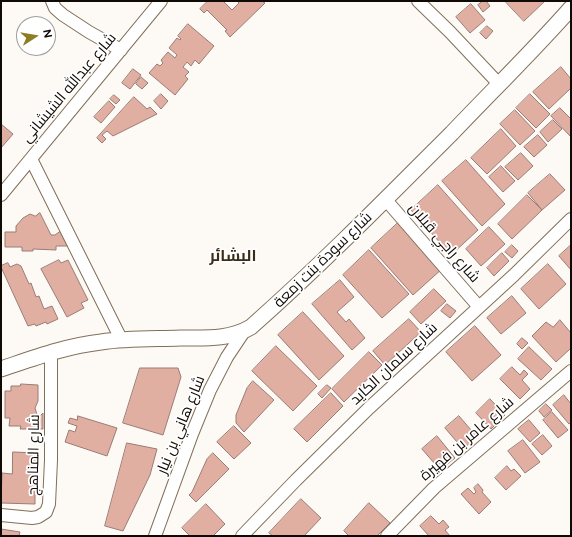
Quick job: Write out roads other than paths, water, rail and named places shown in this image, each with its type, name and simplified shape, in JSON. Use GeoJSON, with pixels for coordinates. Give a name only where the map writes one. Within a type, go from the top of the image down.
{"type":"FeatureCollection","features":[{"type":"Feature","properties":{"kind":"street"},"geometry":{"type":"LineString","coordinates":[[52,1],[55,8],[63,15],[121,50]]}},
{"type":"Feature","properties":{"kind":"street","name":"شارع عبدالله الشيشاني"},"geometry":{"type":"LineString","coordinates":[[1,195],[162,1]]}},
{"type":"Feature","properties":{"kind":"street"},"geometry":{"type":"LineString","coordinates":[[418,1],[450,32],[499,84]]}},
{"type":"Feature","properties":{"kind":"street","name":"شارع سودة بنت زمعة"},"geometry":{"type":"LineString","coordinates":[[1,369],[51,352],[100,342],[210,338],[231,335],[251,327],[288,294],[386,200],[541,42],[571,8]]}},
{"type":"Feature","properties":{"kind":"street"},"geometry":{"type":"LineString","coordinates":[[31,159],[122,340]]}},
{"type":"Feature","properties":{"kind":"street","name":"شارع راجي قبلان"},"geometry":{"type":"LineString","coordinates":[[386,200],[479,307]]}},
{"type":"Feature","properties":{"kind":"street","name":"شارع سلمان الكايد"},"geometry":{"type":"LineString","coordinates":[[242,536],[368,408],[514,275],[571,219]]}},
{"type":"Feature","properties":{"kind":"street","name":"شارع هاني بن نيار"},"geometry":{"type":"LineString","coordinates":[[154,536],[210,390],[227,357],[245,330]]}},
{"type":"Feature","properties":{"kind":"street","name":"شارع المناهج"},"geometry":{"type":"LineString","coordinates":[[1,515],[32,518],[38,517],[46,512],[49,504],[51,460],[51,352]]}},
{"type":"Feature","properties":{"kind":"street","name":"شارع عامر بن فهيرة"},"geometry":{"type":"LineString","coordinates":[[387,536],[434,488],[571,371]]}},
{"type":"Feature","properties":{"kind":"district","name":"البشائر"},"geometry":{"type":"Point","coordinates":[233,256]}}]}
